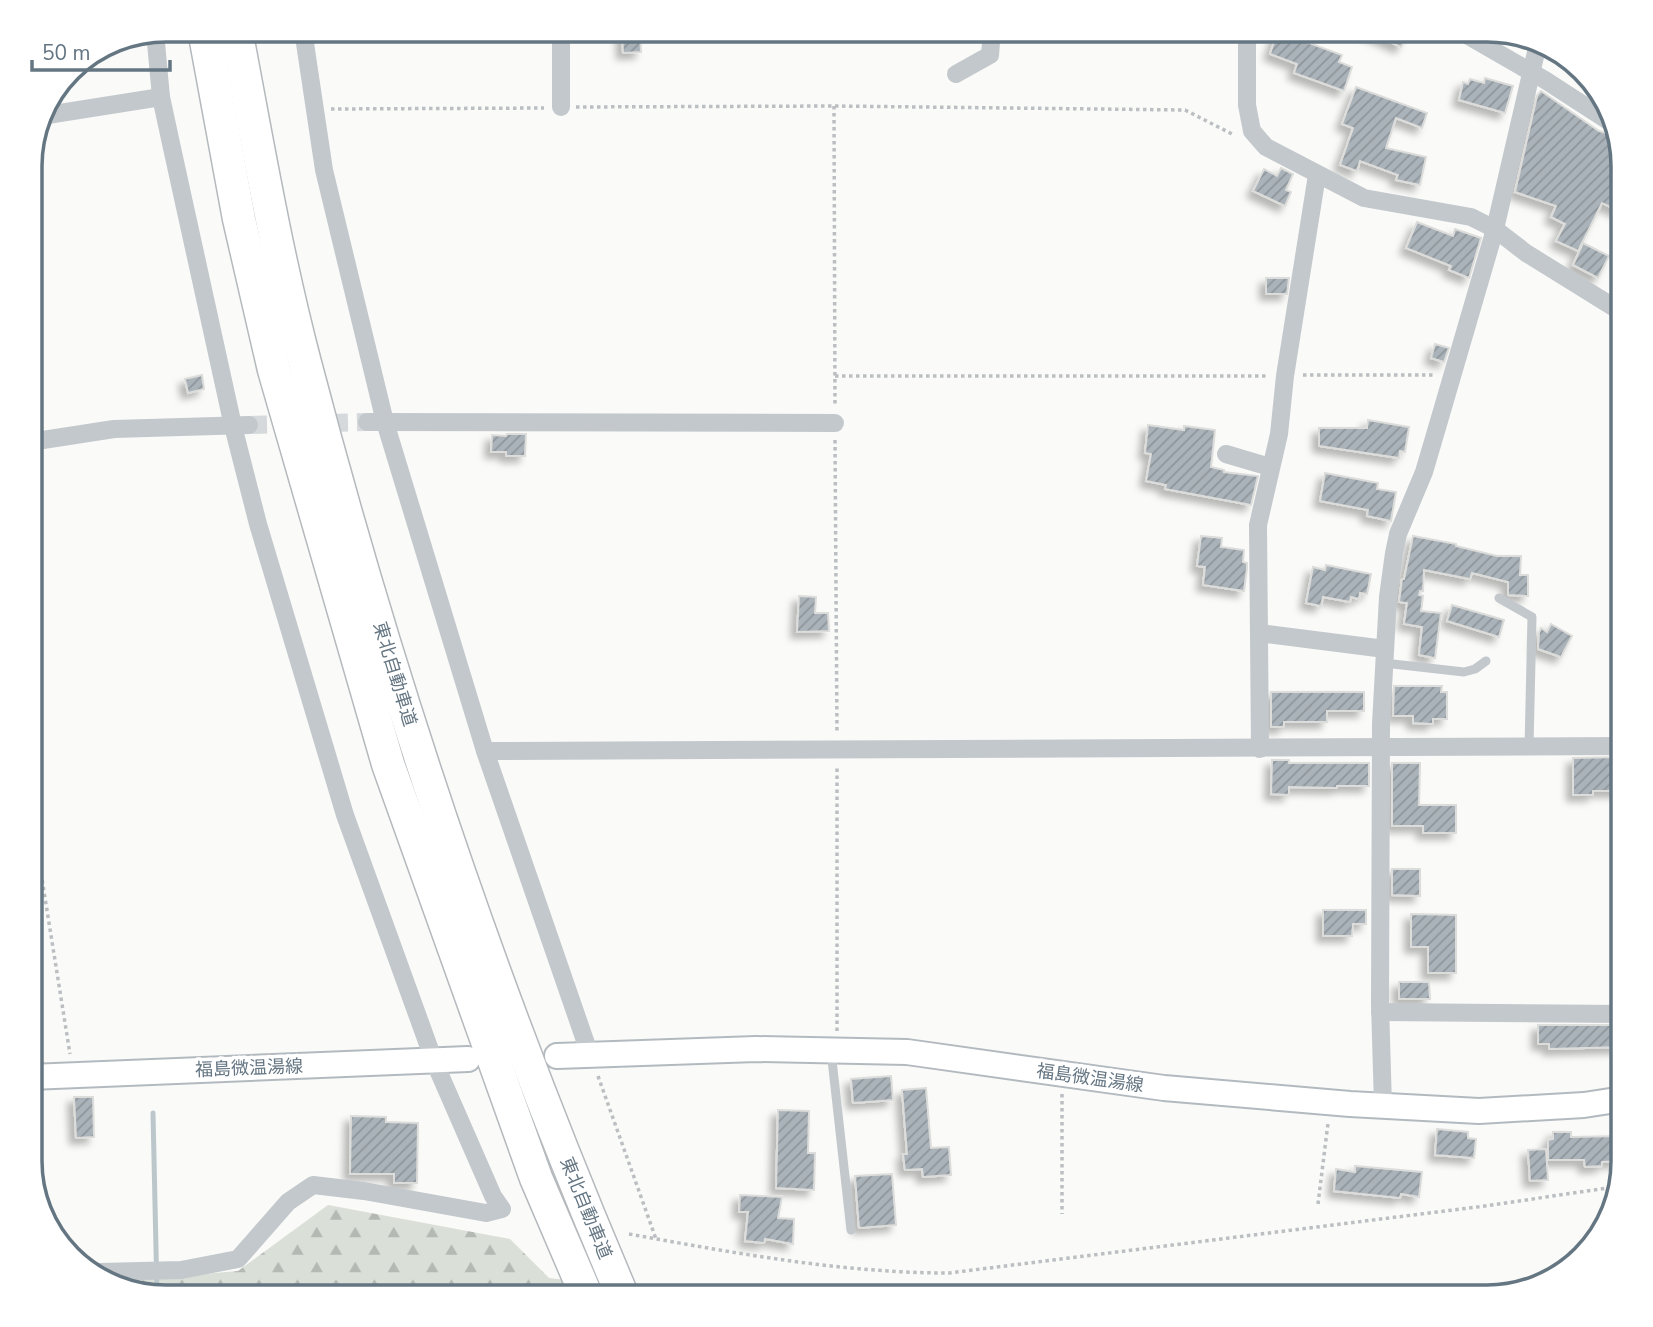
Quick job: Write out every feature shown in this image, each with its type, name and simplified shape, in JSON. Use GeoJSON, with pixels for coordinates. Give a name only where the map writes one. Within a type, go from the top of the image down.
{"type":"FeatureCollection","features":[{"type":"Feature","properties":{"kind":"highway","name":"東北自動車道"},"geometry":{"type":"LineString","coordinates":[[206,42],[239,219],[274,370],[388,764],[536,1178],[582,1285]]}},
{"type":"Feature","properties":{"kind":"highway","name":"東北自動車道"},"geometry":{"type":"LineString","coordinates":[[238,42],[271,214],[304,362],[419,752],[482,936],[570,1169],[618,1285]]}},
{"type":"Feature","properties":{"kind":"main road","name":"福島微温湯線"},"geometry":{"type":"LineString","coordinates":[[557,1056],[756,1049],[907,1052],[1164,1088],[1383,1106],[1479,1111],[1611,1101]]}},
{"type":"Feature","properties":{"kind":"main road","name":"福島微温湯線"},"geometry":{"type":"LineString","coordinates":[[42,1076],[468,1059]]}},
{"type":"Feature","properties":{"kind":"street"},"geometry":{"type":"LineString","coordinates":[[305,42],[324,170],[376,422],[485,751],[590,1055]]}},
{"type":"Feature","properties":{"kind":"street"},"geometry":{"type":"LineString","coordinates":[[561,42],[561,107]]}},
{"type":"Feature","properties":{"kind":"street"},"geometry":{"type":"LineString","coordinates":[[956,75],[990,55],[991,42]]}},
{"type":"Feature","properties":{"kind":"street"},"geometry":{"type":"LineString","coordinates":[[1247,42],[1247,105],[1252,131],[1266,146],[1364,198],[1471,217],[1495,229],[1526,253],[1611,306]]}},
{"type":"Feature","properties":{"kind":"street"},"geometry":{"type":"LineString","coordinates":[[1479,42],[1600,115]]}},
{"type":"Feature","properties":{"kind":"street"},"geometry":{"type":"LineString","coordinates":[[111,1272],[181,1270],[238,1259],[288,1202],[313,1185],[364,1191],[486,1213],[502,1209],[433,1061],[345,815],[258,524],[241,426],[162,97],[156,43]]}},
{"type":"Feature","properties":{"kind":"street"},"geometry":{"type":"LineString","coordinates":[[1383,1106],[1380,1012],[1381,749],[1388,597],[1398,534],[1423,472],[1495,229],[1536,53]]}},
{"type":"Feature","properties":{"kind":"street"},"geometry":{"type":"LineString","coordinates":[[54,114],[162,97]]}},
{"type":"Feature","properties":{"kind":"street"},"geometry":{"type":"LineString","coordinates":[[1260,749],[1258,525],[1279,434],[1285,376],[1317,175]]}},
{"type":"Feature","properties":{"kind":"street"},"geometry":{"type":"LineString","coordinates":[[376,422],[835,423]]}},
{"type":"Feature","properties":{"kind":"street"},"geometry":{"type":"LineString","coordinates":[[42,440],[114,429],[241,426]]}},
{"type":"Feature","properties":{"kind":"street"},"geometry":{"type":"LineString","coordinates":[[1226,454],[1270,467]]}},
{"type":"Feature","properties":{"kind":"street"},"geometry":{"type":"LineString","coordinates":[[1259,633],[1384,656]]}},
{"type":"Feature","properties":{"kind":"street"},"geometry":{"type":"LineString","coordinates":[[485,751],[1611,747]]}},
{"type":"Feature","properties":{"kind":"street"},"geometry":{"type":"LineString","coordinates":[[1380,1012],[1611,1014]]}},
{"type":"Feature","properties":{"kind":"lane"},"geometry":{"type":"LineString","coordinates":[[1499,598],[1532,617],[1530,747]]}},
{"type":"Feature","properties":{"kind":"lane"},"geometry":{"type":"LineString","coordinates":[[1384,656],[1464,672],[1475,669],[1486,661]]}},
{"type":"Feature","properties":{"kind":"lane"},"geometry":{"type":"LineString","coordinates":[[834,1051],[851,1230]]}},
{"type":"Feature","properties":{"kind":"path"},"geometry":{"type":"LineString","coordinates":[[315,109],[834,106],[1185,110],[1245,141],[1266,146]]}},
{"type":"Feature","properties":{"kind":"path"},"geometry":{"type":"LineString","coordinates":[[834,106],[837,750],[834,1051]]}},
{"type":"Feature","properties":{"kind":"path"},"geometry":{"type":"LineString","coordinates":[[835,376],[1285,376],[1392,373],[1452,376]]}},
{"type":"Feature","properties":{"kind":"path"},"geometry":{"type":"LineString","coordinates":[[42,880],[73,1075]]}},
{"type":"Feature","properties":{"kind":"path"},"geometry":{"type":"LineString","coordinates":[[590,1055],[656,1239]]}},
{"type":"Feature","properties":{"kind":"path"},"geometry":{"type":"LineString","coordinates":[[1062,1074],[1062,1214]]}},
{"type":"Feature","properties":{"kind":"path"},"geometry":{"type":"LineString","coordinates":[[1318,1205],[1330,1102]]}},
{"type":"Feature","properties":{"kind":"path"},"geometry":{"type":"LineString","coordinates":[[629,1234],[739,1254],[835,1267],[907,1273],[949,1273],[1608,1188]]}},
{"type":"Feature","properties":{"kind":"green space"},"geometry":{"type":"Polygon","coordinates":[[[328,1205],[510,1239],[549,1278],[611,1285],[166,1285],[133,1280],[238,1271],[328,1205]]]}},
{"type":"Feature","properties":{"kind":"building"},"geometry":{"type":"Polygon","coordinates":[[[622,42],[641,42],[641,52],[623,53],[622,42]]]}},
{"type":"Feature","properties":{"kind":"building"},"geometry":{"type":"Polygon","coordinates":[[[1274,42],[1306,42],[1342,55],[1339,62],[1352,67],[1344,91],[1294,73],[1297,64],[1270,54],[1274,42]]]}},
{"type":"Feature","properties":{"kind":"building"},"geometry":{"type":"Polygon","coordinates":[[[1390,42],[1403,42],[1401,47],[1390,42]]]}},
{"type":"Feature","properties":{"kind":"building"},"geometry":{"type":"Polygon","coordinates":[[[1485,78],[1513,86],[1505,113],[1459,100],[1463,82],[1468,84],[1470,79],[1484,83],[1485,78]]]}},
{"type":"Feature","properties":{"kind":"building"},"geometry":{"type":"Polygon","coordinates":[[[1356,87],[1427,113],[1422,128],[1396,118],[1386,148],[1426,157],[1420,185],[1396,180],[1398,175],[1360,161],[1357,171],[1340,165],[1353,128],[1342,124],[1356,87]]]}},
{"type":"Feature","properties":{"kind":"building"},"geometry":{"type":"Polygon","coordinates":[[[1541,91],[1599,131],[1606,133],[1609,142],[1611,207],[1602,203],[1578,251],[1556,241],[1565,224],[1551,217],[1556,206],[1515,192],[1537,96],[1541,91]]]}},
{"type":"Feature","properties":{"kind":"building"},"geometry":{"type":"Polygon","coordinates":[[[1281,168],[1293,174],[1286,190],[1291,192],[1285,206],[1253,191],[1264,169],[1277,176],[1281,168]]]}},
{"type":"Feature","properties":{"kind":"building"},"geometry":{"type":"Polygon","coordinates":[[[1417,222],[1453,236],[1455,229],[1481,238],[1469,278],[1449,270],[1451,266],[1406,248],[1417,222]]]}},
{"type":"Feature","properties":{"kind":"building"},"geometry":{"type":"Polygon","coordinates":[[[1583,243],[1609,256],[1598,278],[1573,265],[1583,243]]]}},
{"type":"Feature","properties":{"kind":"building"},"geometry":{"type":"Polygon","coordinates":[[[1266,278],[1289,278],[1287,294],[1266,294],[1266,278]]]}},
{"type":"Feature","properties":{"kind":"building"},"geometry":{"type":"Polygon","coordinates":[[[1435,344],[1449,348],[1444,362],[1431,358],[1435,344]]]}},
{"type":"Feature","properties":{"kind":"building"},"geometry":{"type":"Polygon","coordinates":[[[202,375],[204,389],[188,393],[185,379],[202,375]]]}},
{"type":"Feature","properties":{"kind":"building"},"geometry":{"type":"Polygon","coordinates":[[[1368,420],[1409,427],[1405,452],[1400,451],[1399,458],[1319,446],[1319,428],[1367,428],[1368,420]]]}},
{"type":"Feature","properties":{"kind":"building"},"geometry":{"type":"Polygon","coordinates":[[[1148,425],[1184,430],[1184,426],[1215,430],[1211,467],[1224,472],[1258,476],[1251,505],[1165,489],[1166,485],[1146,481],[1151,454],[1145,453],[1148,425]]]}},
{"type":"Feature","properties":{"kind":"building"},"geometry":{"type":"Polygon","coordinates":[[[526,434],[525,456],[506,456],[506,452],[491,452],[492,435],[526,434]]]}},
{"type":"Feature","properties":{"kind":"building"},"geometry":{"type":"Polygon","coordinates":[[[1325,473],[1378,483],[1377,489],[1396,492],[1391,521],[1367,516],[1368,510],[1320,501],[1325,473]]]}},
{"type":"Feature","properties":{"kind":"building"},"geometry":{"type":"Polygon","coordinates":[[[1201,536],[1222,538],[1221,547],[1244,550],[1243,562],[1247,563],[1247,568],[1244,591],[1203,585],[1205,567],[1197,566],[1201,536]]]}},
{"type":"Feature","properties":{"kind":"building"},"geometry":{"type":"Polygon","coordinates":[[[1413,536],[1456,544],[1497,556],[1521,556],[1520,575],[1528,575],[1528,596],[1508,595],[1508,582],[1472,573],[1470,579],[1424,570],[1423,591],[1420,591],[1419,595],[1423,596],[1421,611],[1441,613],[1435,658],[1419,655],[1422,627],[1404,624],[1407,603],[1399,602],[1413,536]]]}},
{"type":"Feature","properties":{"kind":"building"},"geometry":{"type":"Polygon","coordinates":[[[1326,565],[1371,574],[1367,594],[1360,593],[1359,599],[1351,597],[1350,602],[1323,597],[1321,606],[1306,603],[1313,567],[1325,570],[1326,565]]]}},
{"type":"Feature","properties":{"kind":"building"},"geometry":{"type":"Polygon","coordinates":[[[799,596],[816,597],[815,613],[828,613],[829,631],[797,632],[799,596]]]}},
{"type":"Feature","properties":{"kind":"building"},"geometry":{"type":"Polygon","coordinates":[[[1452,605],[1504,620],[1499,637],[1447,621],[1452,605]]]}},
{"type":"Feature","properties":{"kind":"building"},"geometry":{"type":"Polygon","coordinates":[[[1551,624],[1572,636],[1561,657],[1538,649],[1541,628],[1547,632],[1551,624]]]}},
{"type":"Feature","properties":{"kind":"building"},"geometry":{"type":"Polygon","coordinates":[[[1394,686],[1442,686],[1441,692],[1447,692],[1447,719],[1433,719],[1433,724],[1413,723],[1413,716],[1393,716],[1394,686]]]}},
{"type":"Feature","properties":{"kind":"building"},"geometry":{"type":"Polygon","coordinates":[[[1271,692],[1364,692],[1364,711],[1327,711],[1327,722],[1284,722],[1284,727],[1271,727],[1271,692]]]}},
{"type":"Feature","properties":{"kind":"building"},"geometry":{"type":"Polygon","coordinates":[[[1611,757],[1611,791],[1573,795],[1573,758],[1611,757]]]}},
{"type":"Feature","properties":{"kind":"building"},"geometry":{"type":"Polygon","coordinates":[[[1272,760],[1289,760],[1289,763],[1369,763],[1369,786],[1289,787],[1289,795],[1271,794],[1272,760]]]}},
{"type":"Feature","properties":{"kind":"building"},"geometry":{"type":"Polygon","coordinates":[[[1392,763],[1420,763],[1419,805],[1456,805],[1456,833],[1423,833],[1423,826],[1392,826],[1392,763]]]}},
{"type":"Feature","properties":{"kind":"building"},"geometry":{"type":"Polygon","coordinates":[[[1392,869],[1420,869],[1420,896],[1392,895],[1392,869]]]}},
{"type":"Feature","properties":{"kind":"building"},"geometry":{"type":"Polygon","coordinates":[[[1323,910],[1366,910],[1366,924],[1353,924],[1352,936],[1323,936],[1323,910]]]}},
{"type":"Feature","properties":{"kind":"building"},"geometry":{"type":"Polygon","coordinates":[[[1411,914],[1456,915],[1456,973],[1428,973],[1428,947],[1411,947],[1411,914]]]}},
{"type":"Feature","properties":{"kind":"building"},"geometry":{"type":"Polygon","coordinates":[[[1399,982],[1429,982],[1430,999],[1399,999],[1399,982]]]}},
{"type":"Feature","properties":{"kind":"building"},"geometry":{"type":"Polygon","coordinates":[[[1538,1025],[1611,1025],[1611,1047],[1549,1049],[1549,1044],[1538,1044],[1538,1025]]]}},
{"type":"Feature","properties":{"kind":"building"},"geometry":{"type":"Polygon","coordinates":[[[891,1076],[893,1100],[853,1103],[851,1079],[891,1076]]]}},
{"type":"Feature","properties":{"kind":"building"},"geometry":{"type":"Polygon","coordinates":[[[926,1088],[931,1148],[949,1147],[951,1175],[923,1177],[922,1169],[905,1170],[903,1154],[907,1154],[902,1090],[926,1088]]]}},
{"type":"Feature","properties":{"kind":"building"},"geometry":{"type":"Polygon","coordinates":[[[74,1097],[93,1097],[94,1137],[76,1138],[74,1097]]]}},
{"type":"Feature","properties":{"kind":"building"},"geometry":{"type":"Polygon","coordinates":[[[778,1110],[809,1111],[808,1153],[815,1153],[814,1190],[776,1188],[778,1110]]]}},
{"type":"Feature","properties":{"kind":"building"},"geometry":{"type":"Polygon","coordinates":[[[351,1116],[386,1117],[386,1122],[418,1123],[417,1183],[394,1183],[394,1174],[350,1174],[351,1116]]]}},
{"type":"Feature","properties":{"kind":"building"},"geometry":{"type":"Polygon","coordinates":[[[1437,1129],[1468,1132],[1468,1138],[1476,1139],[1474,1158],[1435,1155],[1437,1129]]]}},
{"type":"Feature","properties":{"kind":"building"},"geometry":{"type":"Polygon","coordinates":[[[1553,1132],[1571,1132],[1571,1137],[1611,1136],[1611,1162],[1602,1162],[1602,1166],[1585,1167],[1584,1160],[1548,1160],[1548,1140],[1553,1139],[1553,1132]]]}},
{"type":"Feature","properties":{"kind":"building"},"geometry":{"type":"Polygon","coordinates":[[[1546,1149],[1548,1180],[1530,1181],[1528,1150],[1546,1149]]]}},
{"type":"Feature","properties":{"kind":"building"},"geometry":{"type":"Polygon","coordinates":[[[1355,1166],[1422,1172],[1419,1197],[1401,1194],[1400,1198],[1334,1191],[1336,1169],[1355,1172],[1355,1166]]]}},
{"type":"Feature","properties":{"kind":"building"},"geometry":{"type":"Polygon","coordinates":[[[892,1174],[896,1225],[859,1228],[855,1176],[892,1174]]]}},
{"type":"Feature","properties":{"kind":"building"},"geometry":{"type":"Polygon","coordinates":[[[740,1195],[782,1197],[778,1218],[794,1219],[793,1244],[765,1239],[764,1243],[745,1241],[748,1212],[739,1212],[740,1195]]]}},
{"type":"Feature","properties":{"kind":"waterway"},"geometry":{"type":"LineString","coordinates":[[153,1113],[157,1284]]}},
{"type":"Feature","properties":{"kind":"tunnel"},"geometry":{"type":"LineString","coordinates":[[249,425],[367,422]]}}]}
